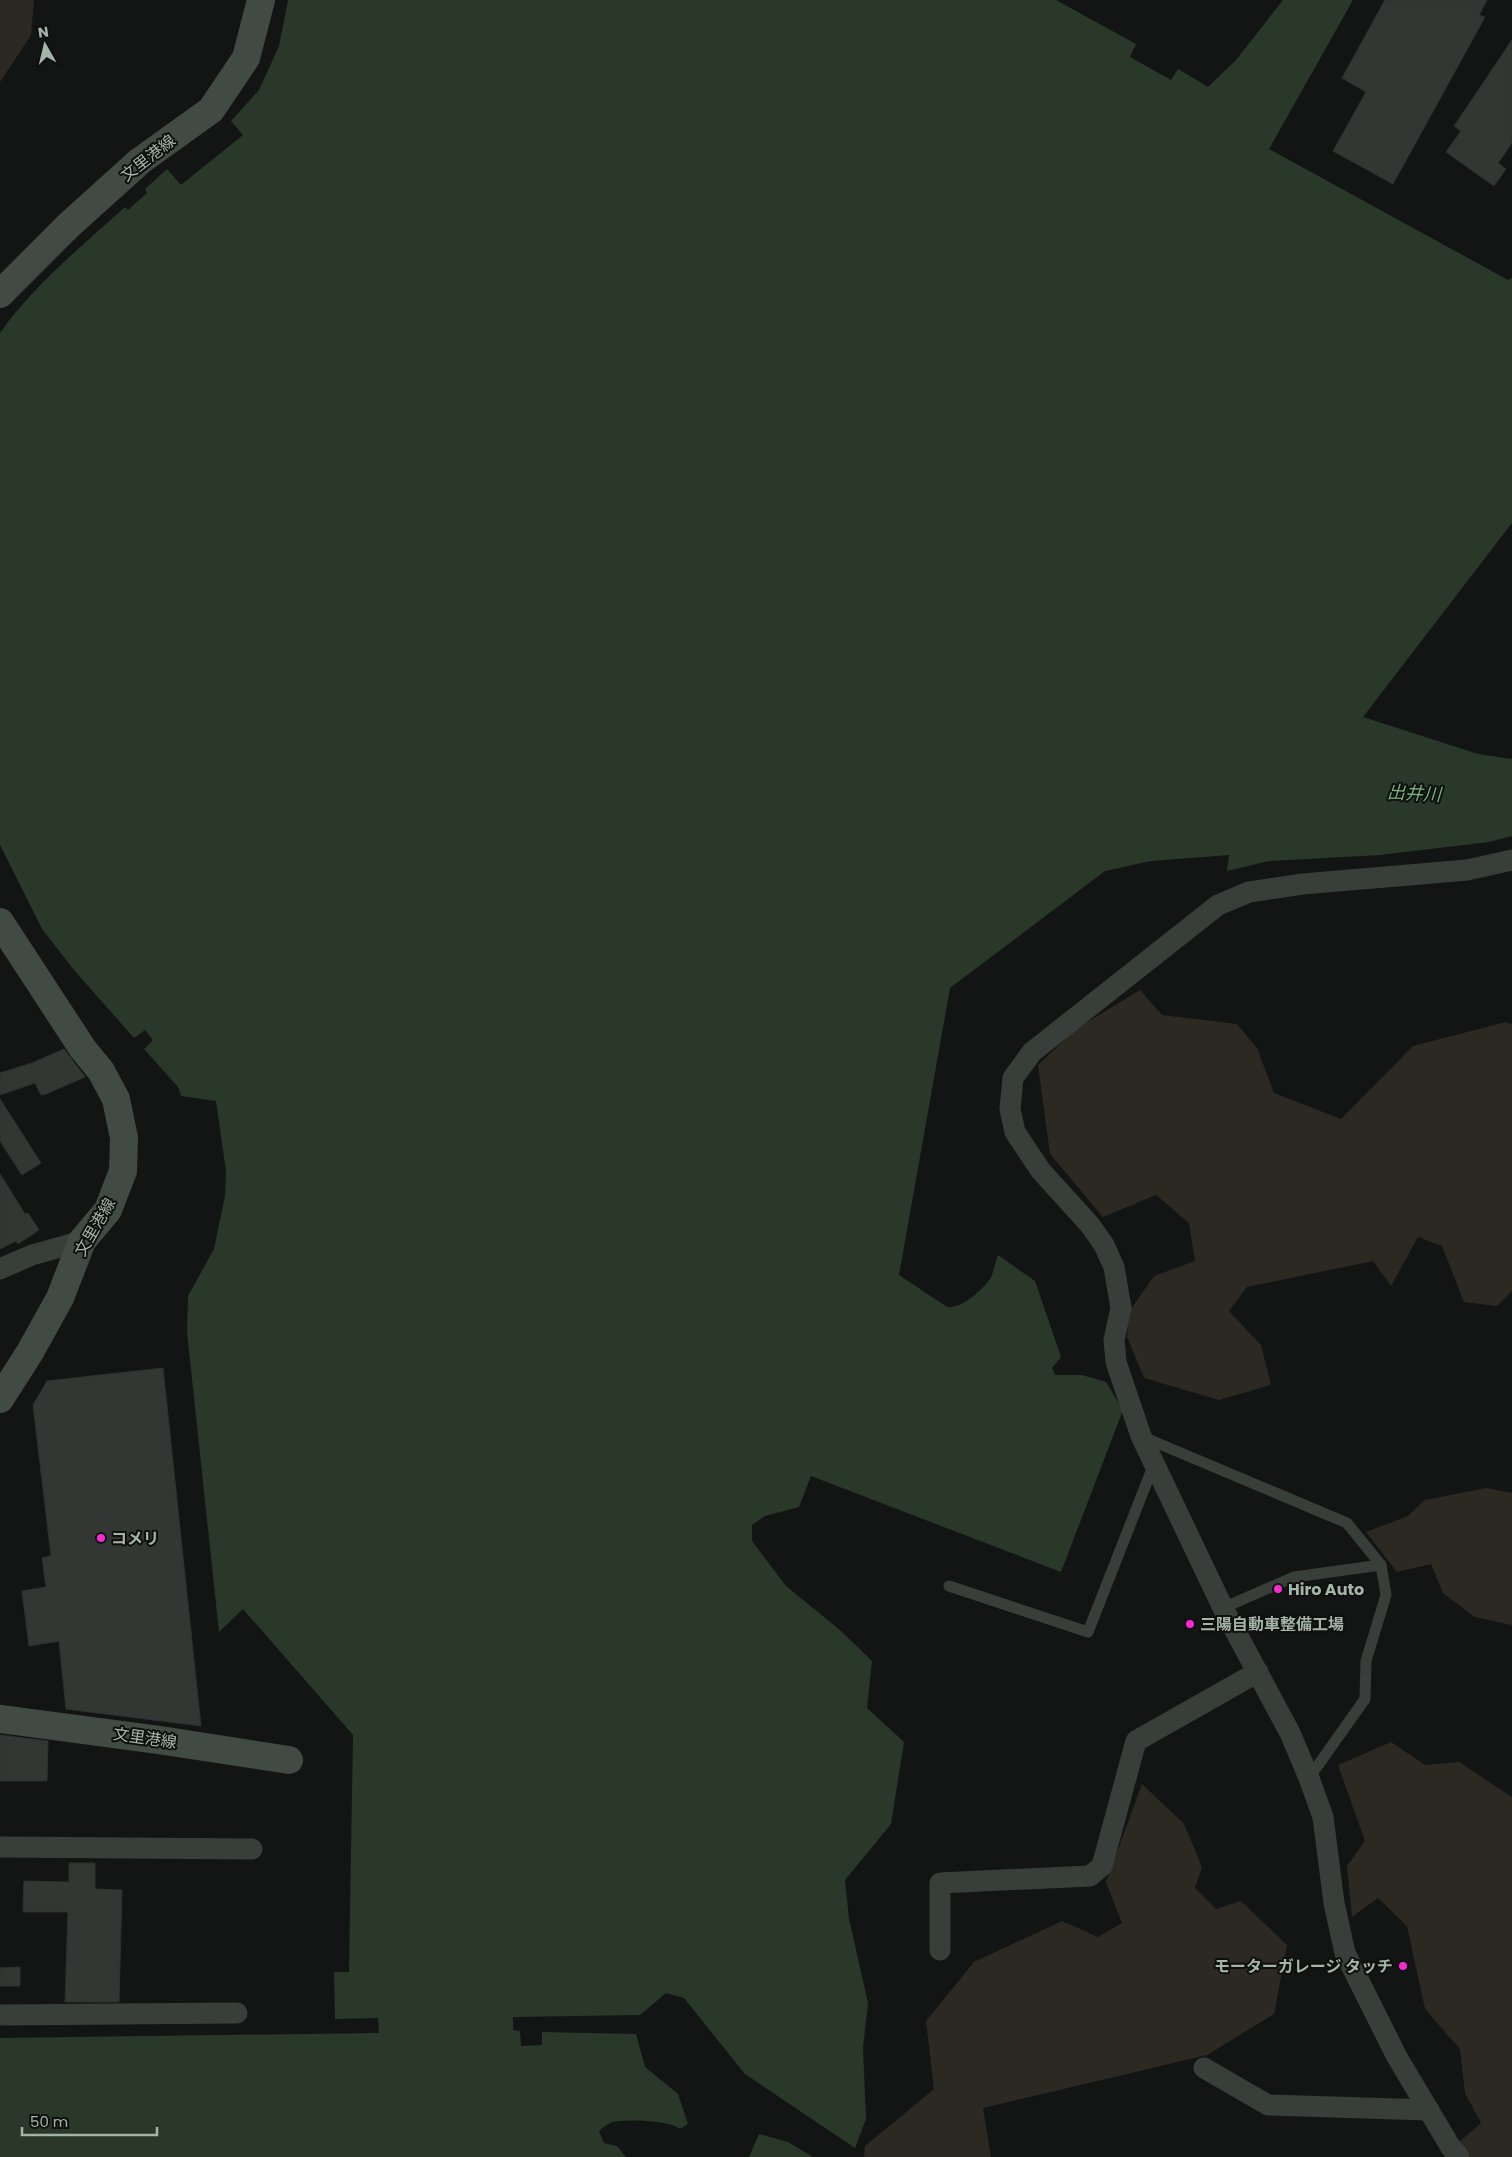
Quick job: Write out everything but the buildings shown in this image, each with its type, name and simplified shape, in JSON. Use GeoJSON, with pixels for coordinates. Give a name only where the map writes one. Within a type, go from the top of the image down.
{"type":"FeatureCollection","features":[{"type":"Feature","properties":{"kind":"main road","name":"文里港線"},"geometry":{"type":"LineString","coordinates":[[0,294],[69,225],[140,161],[211,110],[246,58],[261,0]]}},
{"type":"Feature","properties":{"kind":"main road","name":"文里港線"},"geometry":{"type":"LineString","coordinates":[[0,922],[83,1049],[101,1072],[116,1099],[124,1138],[123,1171],[108,1210],[82,1241],[60,1298],[30,1352],[0,1399]]}},
{"type":"Feature","properties":{"kind":"main road","name":"文里港線"},"geometry":{"type":"LineString","coordinates":[[0,1719],[159,1740],[289,1760]]}},
{"type":"Feature","properties":{"kind":"street"},"geometry":{"type":"LineString","coordinates":[[1459,2157],[1428,2110],[1397,2057],[1344,1953],[1334,1903],[1323,1817],[1309,1778],[1290,1733],[1223,1608],[1141,1436],[1116,1362],[1114,1340],[1121,1308],[1114,1267],[1104,1244],[1090,1225],[1041,1171],[1015,1132],[1010,1109],[1014,1078],[1032,1052],[1218,905],[1249,892],[1303,884],[1467,870],[1512,860]]}},
{"type":"Feature","properties":{"kind":"street"},"geometry":{"type":"LineString","coordinates":[[0,1269],[32,1255],[82,1241]]}},
{"type":"Feature","properties":{"kind":"street"},"geometry":{"type":"LineString","coordinates":[[940,1950],[940,1883],[1090,1876],[1102,1866],[1136,1741],[1258,1672]]}},
{"type":"Feature","properties":{"kind":"street"},"geometry":{"type":"LineString","coordinates":[[0,1847],[252,1849]]}},
{"type":"Feature","properties":{"kind":"street"},"geometry":{"type":"LineString","coordinates":[[0,2015],[237,2013]]}},
{"type":"Feature","properties":{"kind":"street"},"geometry":{"type":"LineString","coordinates":[[1204,2068],[1268,2105],[1428,2110]]}},
{"type":"Feature","properties":{"kind":"lane"},"geometry":{"type":"LineString","coordinates":[[1141,1436],[1347,1523],[1381,1565],[1386,1595],[1366,1661],[1365,1700],[1309,1778]]}},
{"type":"Feature","properties":{"kind":"lane"},"geometry":{"type":"LineString","coordinates":[[949,1586],[1088,1632],[1154,1464]]}},
{"type":"Feature","properties":{"kind":"lane"},"geometry":{"type":"LineString","coordinates":[[1223,1608],[1294,1577],[1381,1565]]}},
{"type":"Feature","properties":{"kind":"shaded area"},"geometry":{"type":"Polygon","coordinates":[[[0,0],[34,0],[31,35],[0,82],[0,0]]]}},
{"type":"Feature","properties":{"kind":"shaded area"},"geometry":{"type":"Polygon","coordinates":[[[1140,990],[1162,1015],[1237,1024],[1257,1048],[1274,1093],[1341,1119],[1413,1046],[1506,1022],[1512,1024],[1512,1291],[1497,1306],[1464,1302],[1442,1246],[1418,1237],[1391,1286],[1373,1261],[1247,1287],[1229,1311],[1261,1345],[1271,1385],[1219,1400],[1144,1378],[1127,1337],[1129,1312],[1154,1276],[1195,1261],[1189,1223],[1156,1195],[1103,1217],[1050,1154],[1038,1065],[1076,1029],[1140,990]]]}},
{"type":"Feature","properties":{"kind":"shaded area"},"geometry":{"type":"Polygon","coordinates":[[[1486,1488],[1512,1493],[1512,1625],[1475,1617],[1443,1593],[1431,1564],[1397,1572],[1366,1532],[1408,1516],[1425,1500],[1486,1488]]]}},
{"type":"Feature","properties":{"kind":"shaded area"},"geometry":{"type":"Polygon","coordinates":[[[1391,1742],[1425,1765],[1459,1762],[1512,1797],[1512,2157],[1469,2157],[1458,2143],[1481,2123],[1465,2093],[1460,2049],[1425,2009],[1407,1926],[1378,1898],[1352,1917],[1347,1866],[1365,1841],[1338,1765],[1391,1742]]]}},
{"type":"Feature","properties":{"kind":"shaded area"},"geometry":{"type":"Polygon","coordinates":[[[1142,1784],[1184,1824],[1202,1867],[1195,1888],[1216,1909],[1241,1901],[1287,1945],[1274,2014],[1207,2055],[983,2108],[991,2157],[864,2157],[865,2146],[934,2089],[926,2021],[974,1962],[1062,1921],[1098,1937],[1122,1923],[1106,1882],[1142,1784]]]}},
{"type":"Feature","properties":{"kind":"water","name":"出井川"},"geometry":{"type":"Polygon","coordinates":[[[288,0],[1056,0],[1136,44],[1130,57],[1171,80],[1178,69],[1208,87],[1236,60],[1283,0],[1353,0],[1269,149],[1508,280],[1512,278],[1512,523],[1363,717],[1478,754],[1512,759],[1512,836],[1489,842],[1380,855],[1269,861],[1227,871],[1229,855],[1151,861],[1105,871],[950,988],[899,1275],[947,1307],[953,1307],[971,1298],[990,1279],[998,1255],[1035,1281],[1061,1357],[1052,1368],[1055,1375],[1082,1375],[1106,1382],[1123,1410],[1061,1572],[811,1476],[799,1507],[765,1516],[752,1525],[752,1541],[786,1586],[841,1631],[872,1661],[867,1708],[904,1742],[891,1824],[845,1880],[849,1919],[868,2003],[863,2048],[866,2119],[855,2148],[745,2074],[684,1998],[666,1993],[640,2015],[513,2017],[513,2030],[520,2031],[521,2046],[542,2045],[542,2032],[636,2034],[645,2067],[678,2094],[688,2124],[680,2129],[667,2124],[648,2121],[609,2123],[599,2131],[604,2143],[617,2146],[626,2157],[0,2157],[0,2038],[379,2033],[378,2018],[335,2019],[334,1972],[349,1972],[353,1735],[243,1609],[219,1632],[187,1332],[188,1296],[214,1249],[225,1196],[226,1171],[216,1101],[181,1096],[178,1087],[144,1049],[153,1040],[145,1030],[134,1038],[74,970],[42,929],[0,845],[0,333],[42,283],[125,207],[128,210],[147,193],[145,189],[167,169],[181,185],[243,135],[231,121],[259,90],[279,46],[288,0]]]}},
{"type":"Feature","properties":{"kind":"water"},"geometry":{"type":"Polygon","coordinates":[[[759,2134],[788,2142],[813,2157],[749,2157],[759,2134]]]}},
{"type":"Feature","properties":{"kind":"place","name":"コメリ"},"geometry":{"type":"Point","coordinates":[101,1538]}},
{"type":"Feature","properties":{"kind":"place","name":"Hiro Auto"},"geometry":{"type":"Point","coordinates":[1278,1589]}},
{"type":"Feature","properties":{"kind":"place","name":"三陽自動車整備工場"},"geometry":{"type":"Point","coordinates":[1190,1624]}},
{"type":"Feature","properties":{"kind":"place","name":"モーターガレージ タッチ"},"geometry":{"type":"Point","coordinates":[1403,1966]}}]}
